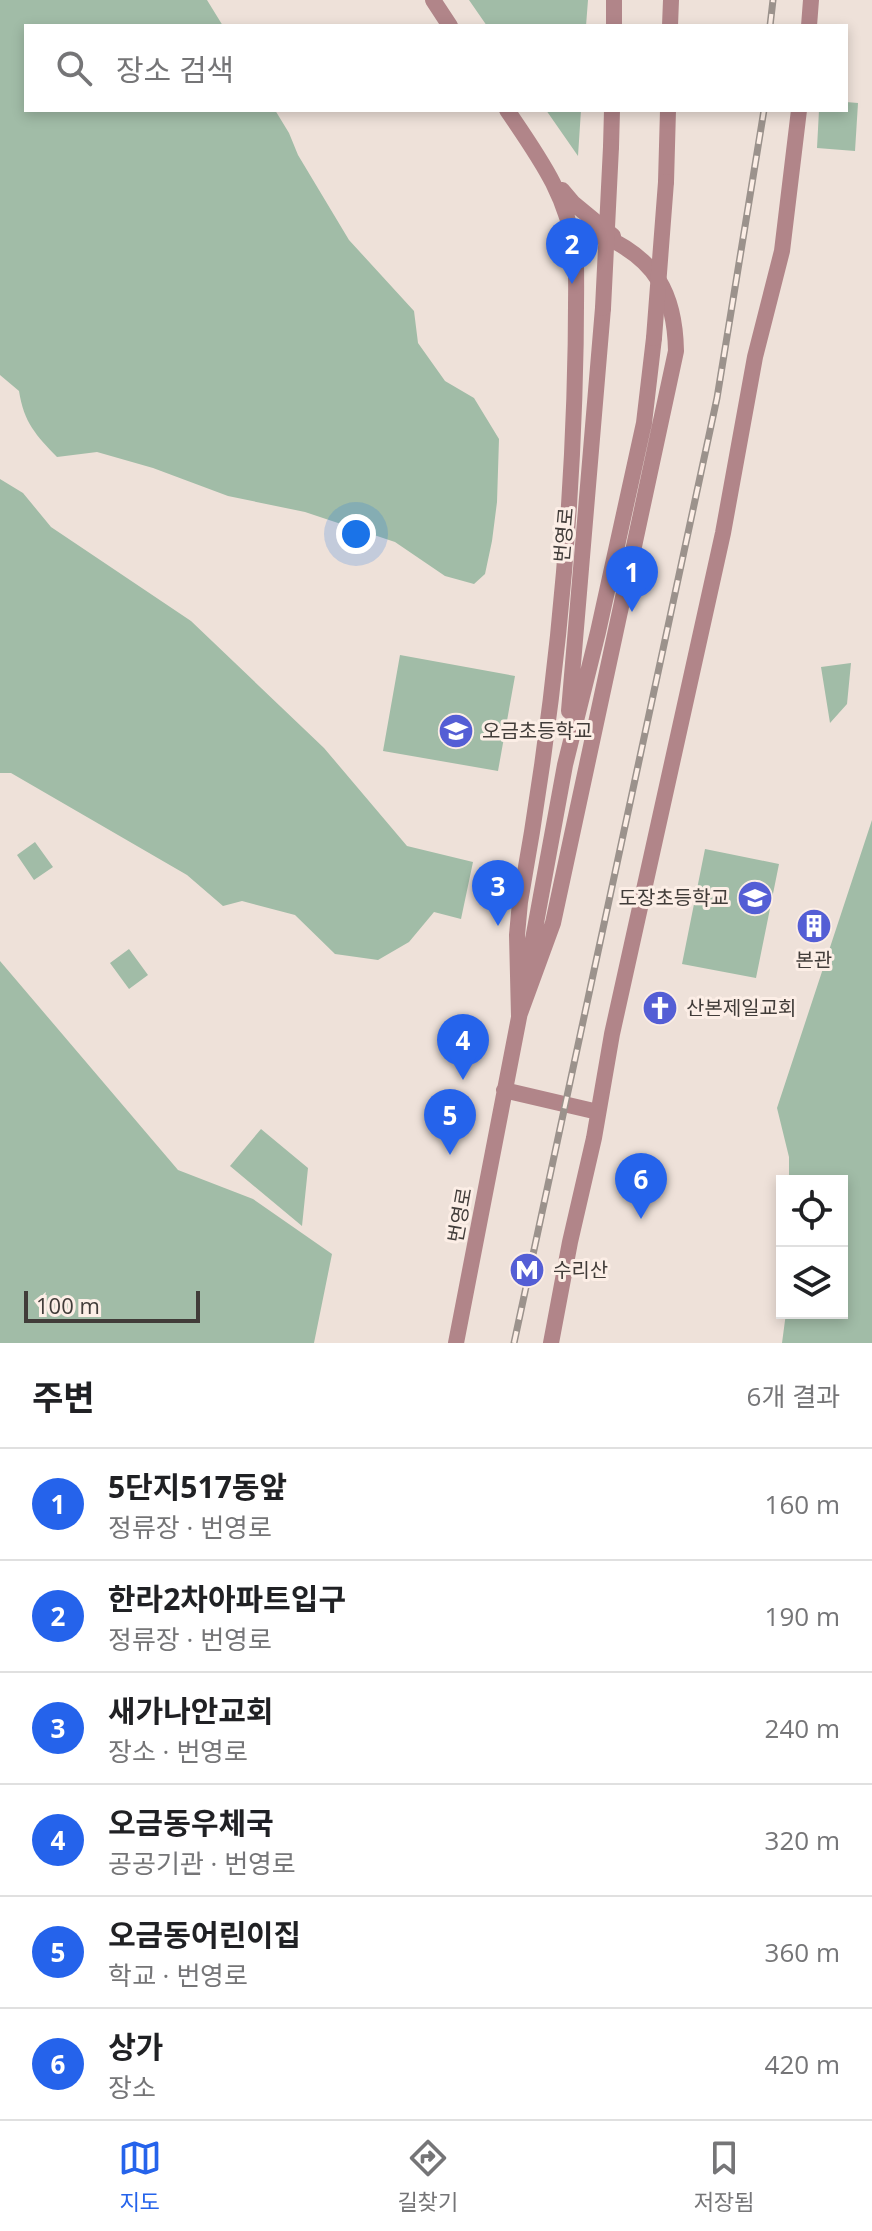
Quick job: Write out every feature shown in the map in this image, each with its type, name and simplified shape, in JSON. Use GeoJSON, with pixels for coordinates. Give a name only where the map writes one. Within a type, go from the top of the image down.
{"type":"FeatureCollection","features":[{"type":"Feature","properties":{"kind":"street"},"geometry":{"type":"LineString","coordinates":[[433,0],[449,24]]}},
{"type":"Feature","properties":{"kind":"street"},"geometry":{"type":"LineString","coordinates":[[614,0],[614,24]]}},
{"type":"Feature","properties":{"kind":"street"},"geometry":{"type":"LineString","coordinates":[[670,24],[671,0]]}},
{"type":"Feature","properties":{"kind":"street"},"geometry":{"type":"LineString","coordinates":[[809,24],[811,0]]}},
{"type":"Feature","properties":{"kind":"street"},"geometry":{"type":"LineString","coordinates":[[508,112],[552,178],[573,203],[623,244],[661,281],[672,308],[676,351],[553,923],[519,1016]]}},
{"type":"Feature","properties":{"kind":"street","name":"번영로"},"geometry":{"type":"LineString","coordinates":[[565,765],[603,308],[612,112]]}},
{"type":"Feature","properties":{"kind":"street","name":"번영로"},"geometry":{"type":"LineString","coordinates":[[456,1343],[565,765],[644,423],[654,338],[668,112]]}},
{"type":"Feature","properties":{"kind":"street"},"geometry":{"type":"LineString","coordinates":[[551,1343],[612,1034],[723,533],[755,357],[782,251],[799,112]]}},
{"type":"Feature","properties":{"kind":"street"},"geometry":{"type":"LineString","coordinates":[[519,1016],[517,935],[561,620],[574,388],[576,258],[571,221],[552,178]]}},
{"type":"Feature","properties":{"kind":"street"},"geometry":{"type":"LineString","coordinates":[[576,258],[581,245],[590,237],[601,235],[623,244]]}},
{"type":"Feature","properties":{"kind":"street"},"geometry":{"type":"LineString","coordinates":[[504,1090],[598,1112]]}},
{"type":"Feature","properties":{"kind":"green space"},"geometry":{"type":"Polygon","coordinates":[[[0,0],[207,0],[222,24],[24,24],[24,112],[276,112],[349,240],[414,311],[418,343],[445,381],[474,398],[499,439],[497,502],[485,574],[474,584],[445,576],[395,542],[305,512],[228,496],[153,468],[97,452],[57,457],[28,420],[19,391],[0,375],[0,0]]]}},
{"type":"Feature","properties":{"kind":"green space"},"geometry":{"type":"Polygon","coordinates":[[[469,0],[588,0],[586,24],[486,24],[469,0]]]}},
{"type":"Feature","properties":{"kind":"green space"},"geometry":{"type":"Polygon","coordinates":[[[848,102],[858,103],[855,151],[817,148],[819,112],[848,112],[848,102]]]}},
{"type":"Feature","properties":{"kind":"green space"},"geometry":{"type":"Polygon","coordinates":[[[547,112],[581,112],[578,156],[547,112]]]}},
{"type":"Feature","properties":{"kind":"green space"},"geometry":{"type":"Polygon","coordinates":[[[0,479],[23,493],[51,527],[191,621],[324,748],[407,846],[473,862],[461,919],[434,912],[409,942],[378,960],[335,954],[295,915],[242,901],[223,906],[187,875],[11,773],[0,773],[0,479]]]}},
{"type":"Feature","properties":{"kind":"green space"},"geometry":{"type":"Polygon","coordinates":[[[400,655],[515,676],[498,771],[383,751],[400,655]]]}},
{"type":"Feature","properties":{"kind":"green space"},"geometry":{"type":"Polygon","coordinates":[[[851,663],[847,704],[830,723],[821,667],[851,663]]]}},
{"type":"Feature","properties":{"kind":"green space"},"geometry":{"type":"Polygon","coordinates":[[[872,820],[872,1343],[782,1343],[785,1319],[848,1319],[848,1175],[789,1175],[789,1157],[777,1108],[872,820]]]}},
{"type":"Feature","properties":{"kind":"green space"},"geometry":{"type":"Polygon","coordinates":[[[35,842],[53,867],[34,880],[17,855],[35,842]]]}},
{"type":"Feature","properties":{"kind":"green space"},"geometry":{"type":"Polygon","coordinates":[[[705,849],[779,864],[756,978],[682,964],[705,849]]]}},
{"type":"Feature","properties":{"kind":"green space"},"geometry":{"type":"Polygon","coordinates":[[[129,949],[148,975],[129,989],[110,963],[129,949]]]}},
{"type":"Feature","properties":{"kind":"green space"},"geometry":{"type":"Polygon","coordinates":[[[0,961],[178,1170],[253,1199],[332,1254],[314,1343],[0,1343],[0,961]]]}},
{"type":"Feature","properties":{"kind":"green space"},"geometry":{"type":"Polygon","coordinates":[[[261,1129],[308,1168],[302,1226],[230,1166],[261,1129]]]}},
{"type":"Feature","properties":{"kind":"railway"},"geometry":{"type":"LineString","coordinates":[[770,24],[773,0]]}},
{"type":"Feature","properties":{"kind":"railway"},"geometry":{"type":"LineString","coordinates":[[514,1343],[717,398],[764,112]]}},
{"type":"Feature","properties":{"kind":"place","name":"한라2차아파트입구"},"geometry":{"type":"Point","coordinates":[572,284]}},
{"type":"Feature","properties":{"kind":"place","name":"5단지517동앞"},"geometry":{"type":"Point","coordinates":[632,612]}},
{"type":"Feature","properties":{"kind":"place","name":"오금초등학교"},"geometry":{"type":"Point","coordinates":[456,731]}},
{"type":"Feature","properties":{"kind":"place","name":"도장초등학교"},"geometry":{"type":"Point","coordinates":[755,898]}},
{"type":"Feature","properties":{"kind":"place","name":"새가나안교회"},"geometry":{"type":"Point","coordinates":[498,926]}},
{"type":"Feature","properties":{"kind":"place","name":"본관"},"geometry":{"type":"Point","coordinates":[814,926]}},
{"type":"Feature","properties":{"kind":"place","name":"산본제일교회"},"geometry":{"type":"Point","coordinates":[660,1008]}},
{"type":"Feature","properties":{"kind":"place","name":"오금동우체국"},"geometry":{"type":"Point","coordinates":[463,1080]}},
{"type":"Feature","properties":{"kind":"place","name":"오금동어린이집"},"geometry":{"type":"Point","coordinates":[450,1155]}},
{"type":"Feature","properties":{"kind":"place","name":"상가"},"geometry":{"type":"Point","coordinates":[641,1219]}},
{"type":"Feature","properties":{"kind":"place","name":"수리산"},"geometry":{"type":"Point","coordinates":[527,1270]}}]}
